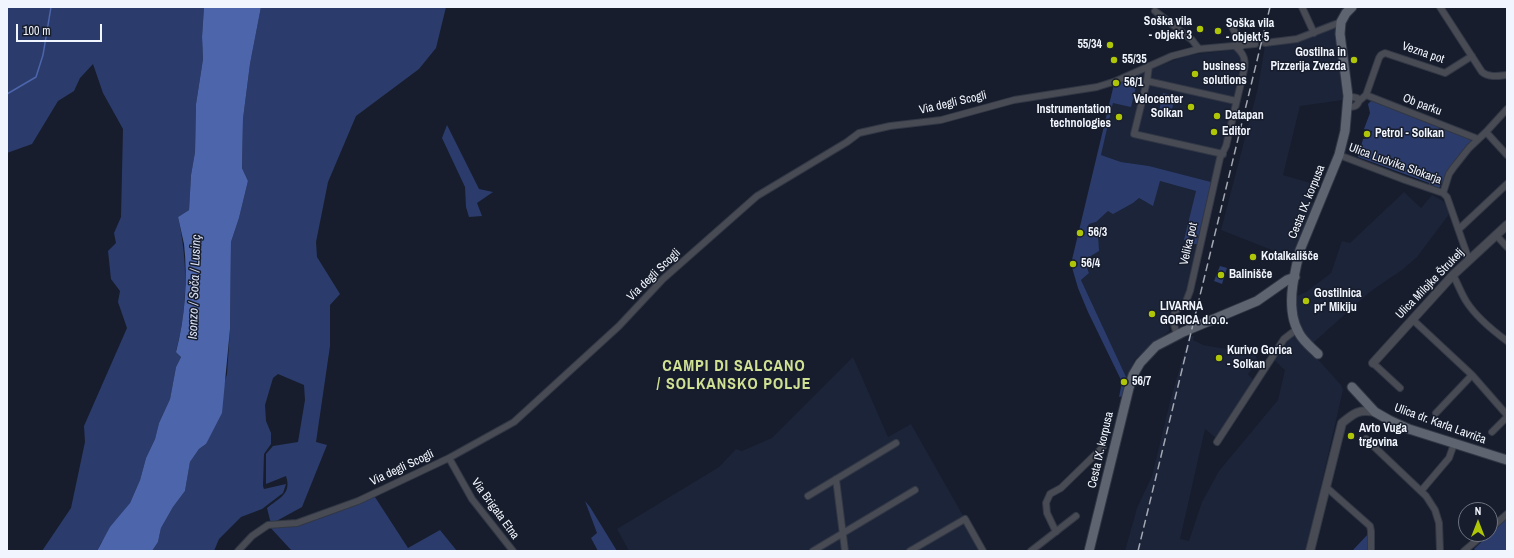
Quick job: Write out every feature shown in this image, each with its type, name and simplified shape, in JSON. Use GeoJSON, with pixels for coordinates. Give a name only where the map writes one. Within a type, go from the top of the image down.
{"type":"FeatureCollection","features":[{"type":"Feature","properties":{"kind":"main road"},"geometry":{"type":"LineString","coordinates":[[1341,22],[1346,13],[1352,7]]}},
{"type":"Feature","properties":{"kind":"main road","name":"Cesta IX. korpusa"},"geometry":{"type":"LineString","coordinates":[[1089,551],[1124,406],[1133,375],[1144,358],[1156,346],[1177,335],[1258,301],[1278,288],[1287,280],[1295,277],[1300,250],[1339,155],[1345,131],[1348,96],[1340,42],[1341,22]]}},
{"type":"Feature","properties":{"kind":"main road"},"geometry":{"type":"LineString","coordinates":[[1295,277],[1292,295],[1294,323],[1300,335],[1318,354]]}},
{"type":"Feature","properties":{"kind":"main road","name":"Ulica dr. Karla Lavriča"},"geometry":{"type":"LineString","coordinates":[[1352,387],[1375,412],[1389,420],[1409,429],[1507,460]]}},
{"type":"Feature","properties":{"kind":"street"},"geometry":{"type":"LineString","coordinates":[[1302,7],[1314,33]]}},
{"type":"Feature","properties":{"kind":"street"},"geometry":{"type":"LineString","coordinates":[[1440,7],[1485,75],[1507,75]]}},
{"type":"Feature","properties":{"kind":"street"},"geometry":{"type":"LineString","coordinates":[[1155,11],[1192,40],[1199,49]]}},
{"type":"Feature","properties":{"kind":"street"},"geometry":{"type":"LineString","coordinates":[[1265,43],[1297,39],[1341,22]]}},
{"type":"Feature","properties":{"kind":"street"},"geometry":{"type":"LineString","coordinates":[[1231,24],[1239,46]]}},
{"type":"Feature","properties":{"kind":"street"},"geometry":{"type":"LineString","coordinates":[[1222,154],[1134,134],[1147,81],[1149,66],[1172,56],[1199,49],[1256,44]]}},
{"type":"Feature","properties":{"kind":"street","name":"Velika pot"},"geometry":{"type":"LineString","coordinates":[[1177,335],[1173,321],[1175,311],[1185,304],[1190,291],[1220,158],[1226,146],[1246,60],[1239,46]]}},
{"type":"Feature","properties":{"kind":"street","name":"Vezna pot"},"geometry":{"type":"LineString","coordinates":[[1366,95],[1379,58],[1385,53],[1445,73],[1472,56]]}},
{"type":"Feature","properties":{"kind":"street","name":"Via degli Scogli"},"geometry":{"type":"LineString","coordinates":[[238,551],[252,536],[268,525],[297,523],[358,501],[449,458],[514,422],[619,326],[663,279],[757,196],[847,142],[859,133],[890,126],[941,120],[1014,100],[1097,87],[1116,81],[1149,66]]}},
{"type":"Feature","properties":{"kind":"street"},"geometry":{"type":"LineString","coordinates":[[1147,81],[1236,102]]}},
{"type":"Feature","properties":{"kind":"street"},"geometry":{"type":"LineString","coordinates":[[1348,107],[1358,104],[1366,95]]}},
{"type":"Feature","properties":{"kind":"street","name":"Ob parku"},"geometry":{"type":"LineString","coordinates":[[1366,95],[1478,139]]}},
{"type":"Feature","properties":{"kind":"street"},"geometry":{"type":"LineString","coordinates":[[1348,96],[1356,98],[1360,102]]}},
{"type":"Feature","properties":{"kind":"street"},"geometry":{"type":"LineString","coordinates":[[1469,260],[1447,197],[1443,193],[1449,174],[1454,167],[1507,109]]}},
{"type":"Feature","properties":{"kind":"street"},"geometry":{"type":"LineString","coordinates":[[1486,132],[1507,155]]}},
{"type":"Feature","properties":{"kind":"street","name":"Ulica Ludvika Slokarja"},"geometry":{"type":"LineString","coordinates":[[1339,155],[1443,193]]}},
{"type":"Feature","properties":{"kind":"street"},"geometry":{"type":"LineString","coordinates":[[1458,230],[1507,184]]}},
{"type":"Feature","properties":{"kind":"street","name":"Ulica Milojke Štrukelj"},"geometry":{"type":"LineString","coordinates":[[1373,363],[1453,275],[1507,225]]}},
{"type":"Feature","properties":{"kind":"street"},"geometry":{"type":"LineString","coordinates":[[1496,235],[1507,248]]}},
{"type":"Feature","properties":{"kind":"street"},"geometry":{"type":"LineString","coordinates":[[1453,275],[1467,302],[1482,320],[1507,341]]}},
{"type":"Feature","properties":{"kind":"street"},"geometry":{"type":"LineString","coordinates":[[1412,319],[1472,375],[1507,416],[1492,432]]}},
{"type":"Feature","properties":{"kind":"street"},"geometry":{"type":"LineString","coordinates":[[1217,442],[1284,340],[1297,329]]}},
{"type":"Feature","properties":{"kind":"street"},"geometry":{"type":"LineString","coordinates":[[1373,363],[1400,388]]}},
{"type":"Feature","properties":{"kind":"street"},"geometry":{"type":"LineString","coordinates":[[1436,412],[1472,375]]}},
{"type":"Feature","properties":{"kind":"street"},"geometry":{"type":"LineString","coordinates":[[1310,551],[1342,423],[1358,411],[1363,410],[1375,412]]}},
{"type":"Feature","properties":{"kind":"street"},"geometry":{"type":"LineString","coordinates":[[1366,439],[1426,496],[1435,510],[1439,523],[1440,551]]}},
{"type":"Feature","properties":{"kind":"street"},"geometry":{"type":"LineString","coordinates":[[808,496],[896,443]]}},
{"type":"Feature","properties":{"kind":"street"},"geometry":{"type":"LineString","coordinates":[[1421,491],[1449,458],[1454,444]]}},
{"type":"Feature","properties":{"kind":"street"},"geometry":{"type":"LineString","coordinates":[[1056,532],[1047,513],[1046,503],[1050,494],[1061,488],[1103,447]]}},
{"type":"Feature","properties":{"kind":"street","name":"Via Brigata Etna"},"geometry":{"type":"LineString","coordinates":[[449,458],[472,499],[513,551]]}},
{"type":"Feature","properties":{"kind":"street"},"geometry":{"type":"LineString","coordinates":[[836,480],[845,551]]}},
{"type":"Feature","properties":{"kind":"street"},"geometry":{"type":"LineString","coordinates":[[1326,487],[1370,526],[1371,551]]}},
{"type":"Feature","properties":{"kind":"street"},"geometry":{"type":"LineString","coordinates":[[813,551],[915,490]]}},
{"type":"Feature","properties":{"kind":"street"},"geometry":{"type":"LineString","coordinates":[[1498,522],[1507,514]]}},
{"type":"Feature","properties":{"kind":"street"},"geometry":{"type":"LineString","coordinates":[[1031,551],[1076,516]]}},
{"type":"Feature","properties":{"kind":"street"},"geometry":{"type":"LineString","coordinates":[[910,551],[965,520],[983,551]]}},
{"type":"Feature","properties":{"kind":"street"},"geometry":{"type":"LineString","coordinates":[[1464,551],[1475,542]]}},
{"type":"Feature","properties":{"kind":"shaded area"},"geometry":{"type":"Polygon","coordinates":[[[7,7],[204,7],[202,37],[203,59],[196,104],[195,152],[191,175],[189,210],[178,217],[184,251],[185,268],[185,301],[176,351],[181,357],[176,367],[170,399],[146,458],[140,480],[130,503],[101,543],[97,551],[42,551],[71,508],[85,442],[84,426],[127,328],[118,302],[120,291],[111,279],[108,251],[116,243],[114,233],[121,217],[123,129],[103,93],[93,64],[80,78],[74,91],[58,101],[32,144],[7,153],[7,7]]]}},
{"type":"Feature","properties":{"kind":"shaded area"},"geometry":{"type":"Polygon","coordinates":[[[261,7],[446,7],[436,48],[419,69],[356,116],[328,182],[316,242],[317,257],[340,294],[330,305],[330,346],[316,442],[327,445],[302,507],[271,524],[267,508],[283,495],[286,491],[287,482],[286,476],[266,484],[266,454],[273,446],[298,442],[305,400],[304,385],[278,374],[273,378],[265,405],[266,421],[271,433],[271,444],[264,454],[263,486],[264,489],[286,484],[283,493],[262,509],[241,517],[219,539],[214,551],[152,551],[158,542],[161,528],[173,507],[185,491],[190,462],[199,449],[206,444],[227,374],[230,329],[231,242],[239,218],[248,181],[242,168],[243,119],[250,64],[261,7]]]}},
{"type":"Feature","properties":{"kind":"shaded area"},"geometry":{"type":"Polygon","coordinates":[[[1333,20],[1345,26],[1340,75],[1343,100],[1300,106],[1283,175],[1314,184],[1309,201],[1314,203],[1292,258],[1221,230],[1258,88],[1265,45],[1268,38],[1293,36],[1333,20]]]}},
{"type":"Feature","properties":{"kind":"shaded area"},"geometry":{"type":"Polygon","coordinates":[[[1233,50],[1241,54],[1241,65],[1225,145],[1217,158],[1211,182],[1149,166],[1121,162],[1101,155],[1118,82],[1188,55],[1233,50]]]}},
{"type":"Feature","properties":{"kind":"shaded area"},"geometry":{"type":"Polygon","coordinates":[[[1139,74],[1131,107],[1113,103],[1101,155],[1121,162],[1149,166],[1211,182],[1197,244],[1193,244],[1196,230],[1193,230],[1187,240],[1184,240],[1196,191],[1160,181],[1153,206],[1139,198],[1113,214],[1108,211],[1096,222],[1089,224],[1087,228],[1098,235],[1099,251],[1084,260],[1089,273],[1081,280],[1127,379],[1123,396],[1119,397],[1122,382],[1088,312],[1078,288],[1071,264],[1114,84],[1139,74]]]}},
{"type":"Feature","properties":{"kind":"shaded area"},"geometry":{"type":"Polygon","coordinates":[[[1163,93],[1175,96],[1171,114],[1159,111],[1163,93]]]}},
{"type":"Feature","properties":{"kind":"shaded area"},"geometry":{"type":"Polygon","coordinates":[[[1372,100],[1469,137],[1471,143],[1452,165],[1438,190],[1428,187],[1429,183],[1358,157],[1363,139],[1370,138],[1372,131],[1364,129],[1370,113],[1368,104],[1372,100]]]}},
{"type":"Feature","properties":{"kind":"shaded area"},"geometry":{"type":"Polygon","coordinates":[[[447,125],[479,189],[493,192],[477,203],[482,216],[469,217],[466,207],[465,187],[442,138],[447,125]]]}},
{"type":"Feature","properties":{"kind":"shaded area"},"geometry":{"type":"Polygon","coordinates":[[[1160,181],[1196,191],[1194,200],[1193,230],[1200,232],[1185,298],[1171,305],[1168,322],[1169,331],[1135,359],[1127,379],[1081,280],[1089,273],[1084,260],[1098,243],[1098,235],[1087,228],[1089,224],[1096,222],[1108,211],[1133,203],[1139,198],[1147,203],[1160,181]]]}},
{"type":"Feature","properties":{"kind":"shaded area"},"geometry":{"type":"Polygon","coordinates":[[[1404,192],[1421,208],[1432,195],[1443,201],[1450,213],[1417,257],[1402,270],[1371,291],[1313,343],[1299,325],[1295,302],[1297,296],[1306,292],[1331,273],[1342,241],[1350,243],[1404,192]]]}},
{"type":"Feature","properties":{"kind":"shaded area","name":"Balinišče"},"geometry":{"type":"Polygon","coordinates":[[[1220,266],[1227,268],[1222,284],[1214,281],[1220,266]]]}},
{"type":"Feature","properties":{"kind":"shaded area"},"geometry":{"type":"Polygon","coordinates":[[[1295,334],[1341,385],[1343,390],[1306,551],[1125,551],[1137,508],[1152,476],[1171,398],[1189,336],[1194,336],[1193,340],[1203,345],[1255,354],[1258,362],[1248,374],[1254,381],[1217,439],[1205,429],[1180,539],[1189,541],[1202,502],[1219,471],[1278,400],[1285,370],[1274,360],[1285,342],[1295,334]]]}},
{"type":"Feature","properties":{"kind":"shaded area"},"geometry":{"type":"Polygon","coordinates":[[[853,357],[888,437],[911,424],[983,551],[629,551],[617,529],[719,467],[736,449],[742,451],[772,438],[853,357]]]}},
{"type":"Feature","properties":{"kind":"shaded area"},"geometry":{"type":"Polygon","coordinates":[[[373,494],[408,548],[440,530],[457,551],[292,551],[268,525],[297,523],[373,494]]]}},
{"type":"Feature","properties":{"kind":"shaded area"},"geometry":{"type":"Polygon","coordinates":[[[585,501],[617,551],[598,551],[591,538],[597,533],[585,501]]]}},
{"type":"Feature","properties":{"kind":"shaded area"},"geometry":{"type":"Polygon","coordinates":[[[1507,518],[1507,551],[1476,551],[1474,549],[1481,542],[1498,542],[1498,526],[1507,518]]]}},
{"type":"Feature","properties":{"kind":"shaded area"},"geometry":{"type":"Polygon","coordinates":[[[1369,533],[1369,551],[1353,550],[1369,533]]]}},
{"type":"Feature","properties":{"kind":"water","name":"Isonzo / Soča / Lusinç"},"geometry":{"type":"Polygon","coordinates":[[[204,7],[261,7],[250,64],[243,119],[242,168],[248,181],[239,218],[231,242],[230,329],[222,413],[206,444],[199,449],[190,462],[185,491],[173,507],[161,528],[158,542],[152,551],[97,551],[110,527],[130,503],[140,480],[146,458],[170,399],[176,367],[181,357],[176,352],[184,312],[186,271],[184,244],[178,217],[189,210],[191,175],[195,152],[196,104],[203,59],[202,37],[204,7]]]}},
{"type":"Feature","properties":{"kind":"waterway"},"geometry":{"type":"LineString","coordinates":[[7,94],[36,77],[43,55],[51,7]]}},
{"type":"Feature","properties":{"kind":"railway"},"geometry":{"type":"LineString","coordinates":[[1138,551],[1270,7]]}},
{"type":"Feature","properties":{"kind":"place","name":"Soška vila - objekt 3"},"geometry":{"type":"Point","coordinates":[1200,29]}},
{"type":"Feature","properties":{"kind":"place","name":"Soška vila - objekt 5"},"geometry":{"type":"Point","coordinates":[1218,31]}},
{"type":"Feature","properties":{"kind":"place","name":"55/34"},"geometry":{"type":"Point","coordinates":[1110,45]}},
{"type":"Feature","properties":{"kind":"place","name":"55/35"},"geometry":{"type":"Point","coordinates":[1114,60]}},
{"type":"Feature","properties":{"kind":"place","name":"Gostilna in Pizzerija Zvezda"},"geometry":{"type":"Point","coordinates":[1354,60]}},
{"type":"Feature","properties":{"kind":"place","name":"business solutions"},"geometry":{"type":"Point","coordinates":[1195,74]}},
{"type":"Feature","properties":{"kind":"place","name":"56/1"},"geometry":{"type":"Point","coordinates":[1116,83]}},
{"type":"Feature","properties":{"kind":"place","name":"Velocenter Solkan"},"geometry":{"type":"Point","coordinates":[1191,107]}},
{"type":"Feature","properties":{"kind":"place","name":"Datapan"},"geometry":{"type":"Point","coordinates":[1217,116]}},
{"type":"Feature","properties":{"kind":"place","name":"Instrumentation technologies"},"geometry":{"type":"Point","coordinates":[1119,117]}},
{"type":"Feature","properties":{"kind":"place","name":"Editor"},"geometry":{"type":"Point","coordinates":[1214,132]}},
{"type":"Feature","properties":{"kind":"place","name":"Petrol - Solkan"},"geometry":{"type":"Point","coordinates":[1367,134]}},
{"type":"Feature","properties":{"kind":"place","name":"56/3"},"geometry":{"type":"Point","coordinates":[1080,233]}},
{"type":"Feature","properties":{"kind":"place","name":"Kotalkališče"},"geometry":{"type":"Point","coordinates":[1253,257]}},
{"type":"Feature","properties":{"kind":"place","name":"56/4"},"geometry":{"type":"Point","coordinates":[1073,264]}},
{"type":"Feature","properties":{"kind":"place","name":"Balinišče"},"geometry":{"type":"Point","coordinates":[1221,275]}},
{"type":"Feature","properties":{"kind":"place","name":"Gostilnica pr' Mikiju"},"geometry":{"type":"Point","coordinates":[1306,301]}},
{"type":"Feature","properties":{"kind":"place","name":"LIVARNA GORICA d.o.o."},"geometry":{"type":"Point","coordinates":[1152,314]}},
{"type":"Feature","properties":{"kind":"place","name":"Kurivo Gorica - Solkan"},"geometry":{"type":"Point","coordinates":[1219,358]}},
{"type":"Feature","properties":{"kind":"place","name":"56/7"},"geometry":{"type":"Point","coordinates":[1124,382]}},
{"type":"Feature","properties":{"kind":"place","name":"Avto Vuga trgovina"},"geometry":{"type":"Point","coordinates":[1351,436]}},
{"type":"Feature","properties":{"kind":"district","name":"CAMPI DI SALCANO / SOLKANSKO POLJE"},"geometry":{"type":"Point","coordinates":[734,376]}}]}
